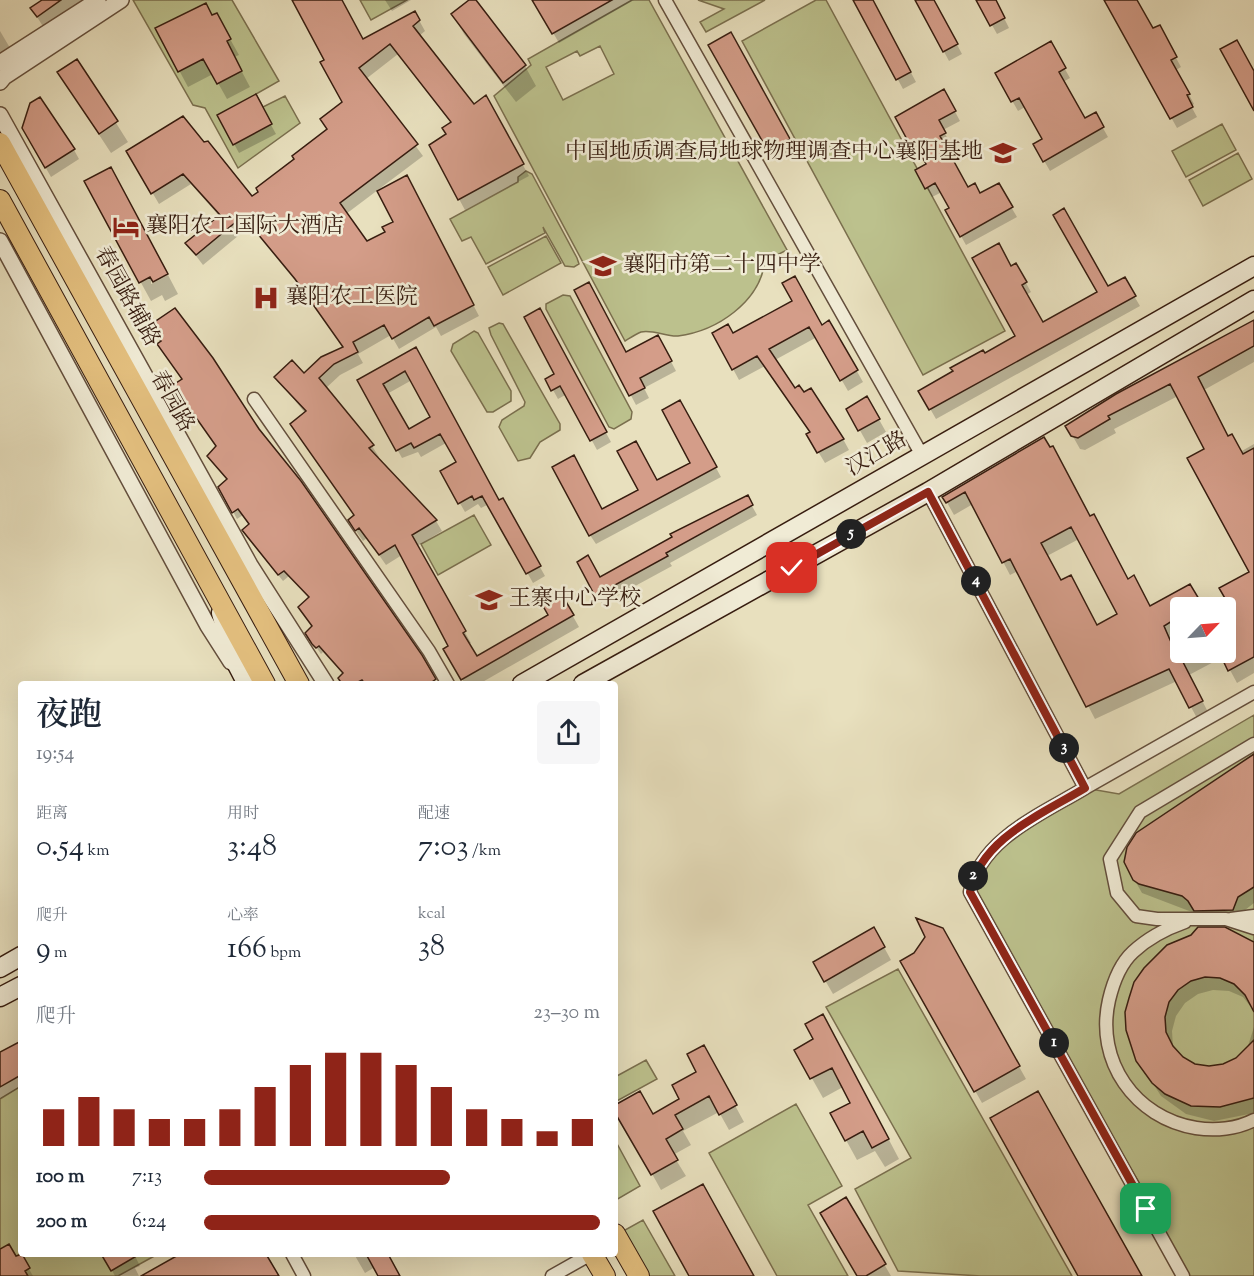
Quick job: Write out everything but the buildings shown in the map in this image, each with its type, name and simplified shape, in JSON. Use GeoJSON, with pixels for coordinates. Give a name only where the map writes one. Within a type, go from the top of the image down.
{"type":"FeatureCollection","features":[{"type":"Feature","properties":{"kind":"main road","name":"春园路"},"geometry":{"type":"LineString","coordinates":[[0,143],[35,193],[192,490],[297,681]]}},
{"type":"Feature","properties":{"kind":"main road"},"geometry":{"type":"LineString","coordinates":[[0,200],[263,681]]}},
{"type":"Feature","properties":{"kind":"main road","name":"汉江路"},"geometry":{"type":"LineString","coordinates":[[527,681],[1254,266]]}},
{"type":"Feature","properties":{"kind":"main road"},"geometry":{"type":"LineString","coordinates":[[588,681],[928,492],[1254,300]]}},
{"type":"Feature","properties":{"kind":"main road"},"geometry":{"type":"LineString","coordinates":[[214,591],[234,659],[245,681]]}},
{"type":"Feature","properties":{"kind":"main road"},"geometry":{"type":"LineString","coordinates":[[0,968],[18,958]]}},
{"type":"Feature","properties":{"kind":"main road"},"geometry":{"type":"LineString","coordinates":[[0,997],[18,988]]}},
{"type":"Feature","properties":{"kind":"main road"},"geometry":{"type":"LineString","coordinates":[[618,1239],[639,1276]]}},
{"type":"Feature","properties":{"kind":"main road"},"geometry":{"type":"LineString","coordinates":[[594,1257],[605,1276]]}},
{"type":"Feature","properties":{"kind":"street"},"geometry":{"type":"LineString","coordinates":[[0,63],[98,0]]}},
{"type":"Feature","properties":{"kind":"street"},"geometry":{"type":"LineString","coordinates":[[0,82],[4,76],[121,0]]}},
{"type":"Feature","properties":{"kind":"street"},"geometry":{"type":"LineString","coordinates":[[665,0],[923,457]]}},
{"type":"Feature","properties":{"kind":"street","name":"春园路辅路"},"geometry":{"type":"LineString","coordinates":[[0,116],[35,193],[229,528],[324,681]]}},
{"type":"Feature","properties":{"kind":"street"},"geometry":{"type":"LineString","coordinates":[[0,241],[208,626],[244,681]]}},
{"type":"Feature","properties":{"kind":"street"},"geometry":{"type":"LineString","coordinates":[[27,290],[45,282]]}},
{"type":"Feature","properties":{"kind":"street"},"geometry":{"type":"LineString","coordinates":[[254,399],[429,651],[446,681]]}},
{"type":"Feature","properties":{"kind":"street"},"geometry":{"type":"LineString","coordinates":[[192,490],[229,528]]}},
{"type":"Feature","properties":{"kind":"street"},"geometry":{"type":"LineString","coordinates":[[928,492],[1085,788]]}},
{"type":"Feature","properties":{"kind":"street"},"geometry":{"type":"LineString","coordinates":[[1183,1276],[970,892],[973,875],[989,851],[1016,831],[1085,788],[1254,692]]}},
{"type":"Feature","properties":{"kind":"street"},"geometry":{"type":"LineString","coordinates":[[1254,744],[1140,812],[1110,859],[1117,894],[1136,916],[1191,920],[1254,916]]}},
{"type":"Feature","properties":{"kind":"street"},"geometry":{"type":"LineString","coordinates":[[1226,919],[1254,928]]}},
{"type":"Feature","properties":{"kind":"street"},"geometry":{"type":"LineString","coordinates":[[1191,920],[1159,931],[1132,953],[1125,963],[1113,982],[1105,1016],[1108,1051],[1122,1083],[1146,1108],[1177,1125],[1212,1131],[1246,1124],[1254,1120]]}},
{"type":"Feature","properties":{"kind":"street"},"geometry":{"type":"LineString","coordinates":[[294,1257],[304,1276]]}},
{"type":"Feature","properties":{"kind":"street"},"geometry":{"type":"LineString","coordinates":[[552,1276],[587,1257]]}},
{"type":"Feature","properties":{"kind":"green space"},"geometry":{"type":"Polygon","coordinates":[[[133,0],[232,0],[279,81],[256,94],[263,107],[285,96],[300,123],[238,168],[205,108],[193,105],[133,0]]]}},
{"type":"Feature","properties":{"kind":"green space"},"geometry":{"type":"Polygon","coordinates":[[[360,0],[407,0],[371,20],[360,0]]]}},
{"type":"Feature","properties":{"kind":"green space"},"geometry":{"type":"Polygon","coordinates":[[[632,0],[649,0],[787,250],[765,261],[755,289],[734,312],[721,321],[693,333],[674,336],[645,331],[625,341],[494,96],[531,65],[528,59],[632,0]],[[600,46],[580,56],[577,51],[546,67],[563,100],[614,74],[600,46]]]}},
{"type":"Feature","properties":{"kind":"green space"},"geometry":{"type":"Polygon","coordinates":[[[698,0],[765,0],[706,32],[700,22],[724,9],[698,0]]]}},
{"type":"Feature","properties":{"kind":"green space"},"geometry":{"type":"Polygon","coordinates":[[[816,0],[826,0],[1005,331],[923,375],[742,41],[816,0]]]}},
{"type":"Feature","properties":{"kind":"green space"},"geometry":{"type":"Polygon","coordinates":[[[1222,124],[1236,150],[1186,177],[1172,151],[1222,124]]]}},
{"type":"Feature","properties":{"kind":"green space"},"geometry":{"type":"Polygon","coordinates":[[[1238,153],[1252,179],[1203,206],[1189,180],[1238,153]]]}},
{"type":"Feature","properties":{"kind":"green space"},"geometry":{"type":"Polygon","coordinates":[[[526,171],[532,174],[577,258],[579,264],[574,267],[565,266],[543,227],[545,233],[486,264],[471,237],[462,241],[450,219],[518,182],[518,177],[526,171]]]}},
{"type":"Feature","properties":{"kind":"green space"},"geometry":{"type":"Polygon","coordinates":[[[546,236],[561,263],[503,295],[488,267],[546,236]]]}},
{"type":"Feature","properties":{"kind":"green space"},"geometry":{"type":"Polygon","coordinates":[[[563,295],[570,296],[632,412],[631,419],[614,429],[609,427],[546,309],[546,304],[563,295]]]}},
{"type":"Feature","properties":{"kind":"green space"},"geometry":{"type":"Polygon","coordinates":[[[499,323],[503,324],[560,424],[560,430],[540,442],[530,458],[518,461],[499,427],[502,420],[524,406],[525,402],[491,335],[489,328],[499,323]]]}},
{"type":"Feature","properties":{"kind":"green space"},"geometry":{"type":"Polygon","coordinates":[[[474,331],[478,333],[511,391],[511,401],[493,412],[487,412],[451,351],[453,344],[474,331]]]}},
{"type":"Feature","properties":{"kind":"green space"},"geometry":{"type":"Polygon","coordinates":[[[474,515],[491,545],[438,575],[421,544],[474,515]]]}},
{"type":"Feature","properties":{"kind":"green space"},"geometry":{"type":"Polygon","coordinates":[[[1254,715],[1254,1276],[1189,1276],[1140,1184],[970,892],[989,851],[1085,788],[1119,794],[1254,715]]]}},
{"type":"Feature","properties":{"kind":"green space"},"geometry":{"type":"Polygon","coordinates":[[[898,969],[1072,1276],[981,1276],[898,1271],[855,1189],[911,1158],[826,1007],[898,969]]]}},
{"type":"Feature","properties":{"kind":"green space"},"geometry":{"type":"Polygon","coordinates":[[[646,1060],[657,1079],[618,1100],[618,1075],[646,1060]]]}},
{"type":"Feature","properties":{"kind":"green space"},"geometry":{"type":"Polygon","coordinates":[[[18,1088],[18,1257],[153,1257],[118,1276],[0,1276],[0,1099],[18,1088]]]}},
{"type":"Feature","properties":{"kind":"green space"},"geometry":{"type":"Polygon","coordinates":[[[796,1104],[842,1186],[808,1205],[848,1276],[777,1276],[709,1153],[796,1104]]]}},
{"type":"Feature","properties":{"kind":"green space"},"geometry":{"type":"Polygon","coordinates":[[[618,1146],[640,1186],[618,1199],[618,1146]]]}},
{"type":"Feature","properties":{"kind":"green space"},"geometry":{"type":"Polygon","coordinates":[[[643,1220],[675,1276],[639,1276],[618,1239],[618,1234],[643,1220]]]}},
{"type":"Feature","properties":{"kind":"place","name":"中国地质调查局地球物理调查中心襄阳基地"},"geometry":{"type":"Point","coordinates":[1003,153]}},
{"type":"Feature","properties":{"kind":"place","name":"襄阳农工国际大酒店"},"geometry":{"type":"Point","coordinates":[126,227]}},
{"type":"Feature","properties":{"kind":"place","name":"襄阳市第二十四中学"},"geometry":{"type":"Point","coordinates":[603,266]}},
{"type":"Feature","properties":{"kind":"place","name":"襄阳农工医院"},"geometry":{"type":"Point","coordinates":[266,298]}},
{"type":"Feature","properties":{"kind":"place","name":"王寨中心学校"},"geometry":{"type":"Point","coordinates":[489,600]}},
{"type":"Feature","properties":{"kind":"route"},"geometry":{"type":"LineString","coordinates":[[792,568],[928,492],[1085,788],[1016,831],[989,851],[973,875],[970,892],[1146,1209]]}}]}
